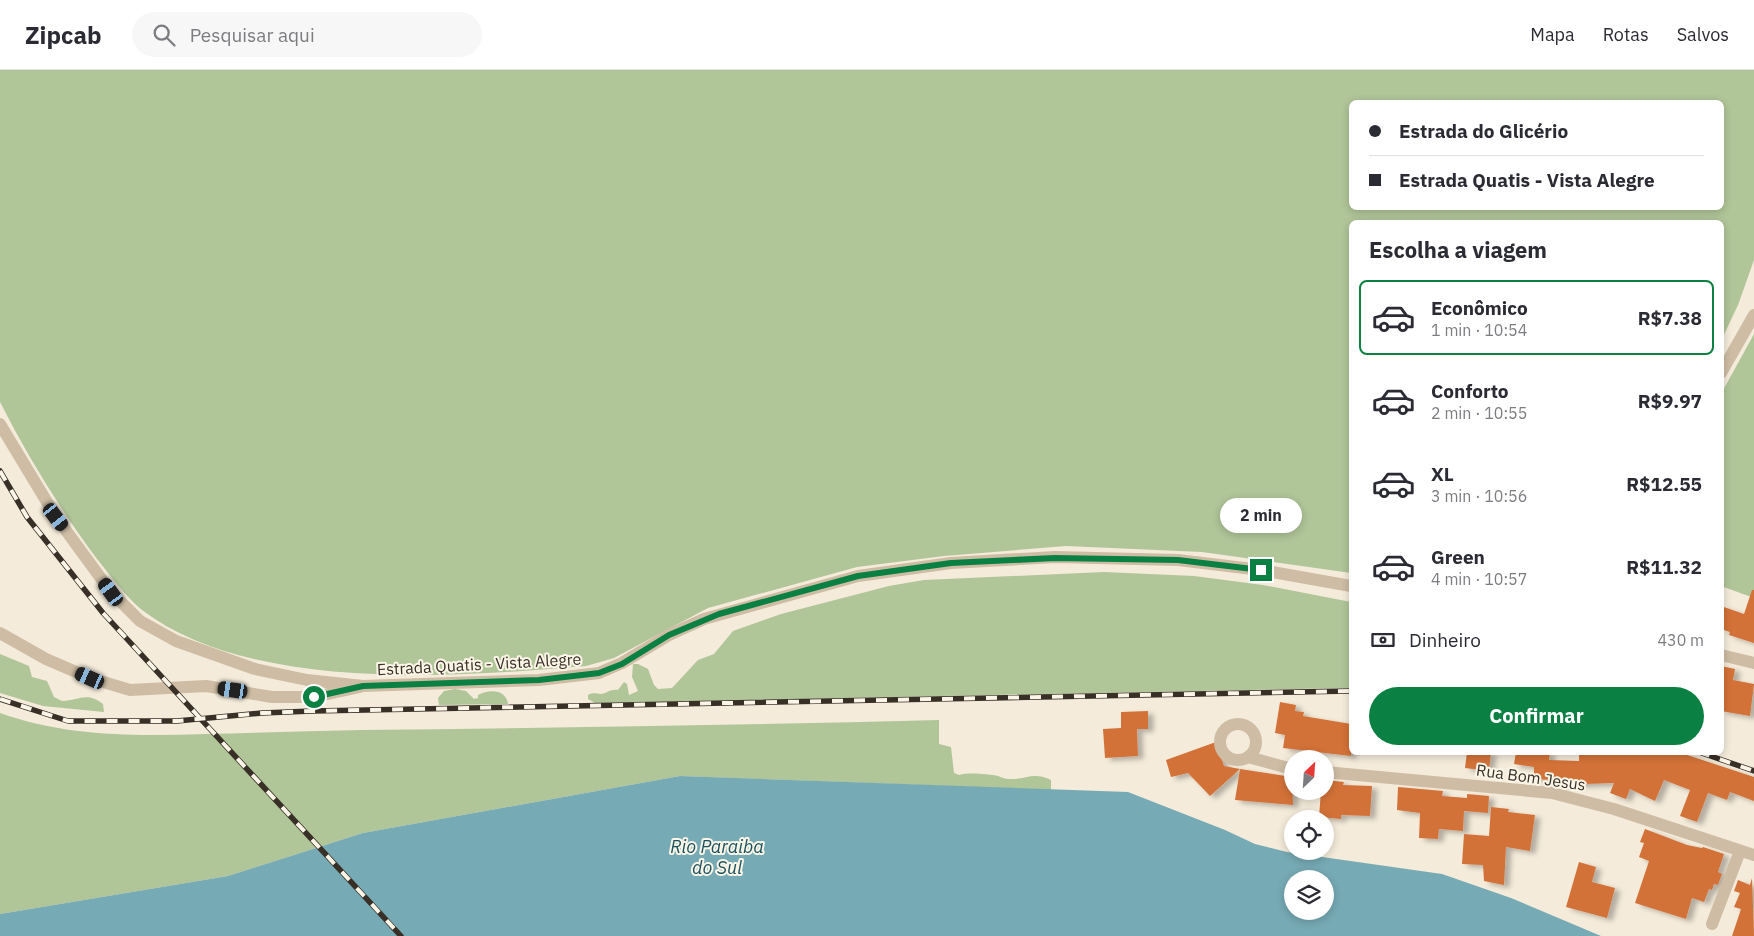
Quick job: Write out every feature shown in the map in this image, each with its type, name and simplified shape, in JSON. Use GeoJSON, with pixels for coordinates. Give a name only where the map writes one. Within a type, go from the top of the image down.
{"type":"FeatureCollection","features":[{"type":"Feature","properties":{"kind":"street"},"geometry":{"type":"LineString","coordinates":[[1724,368],[1754,315]]}},
{"type":"Feature","properties":{"kind":"street","name":"Estrada Quatis - Vista Alegre"},"geometry":{"type":"LineString","coordinates":[[0,424],[56,517],[111,592],[140,620],[176,641],[255,669],[307,680],[363,686],[539,680],[599,673],[622,664],[669,635],[704,619],[858,576],[951,563],[1055,558],[1178,560],[1261,570],[1349,586]]}},
{"type":"Feature","properties":{"kind":"street"},"geometry":{"type":"LineString","coordinates":[[0,632],[46,659],[90,678],[130,690],[206,686],[272,697],[314,697],[363,686]]}},
{"type":"Feature","properties":{"kind":"street"},"geometry":{"type":"LineString","coordinates":[[1724,655],[1754,663]]}},
{"type":"Feature","properties":{"kind":"street"},"geometry":{"type":"LineString","coordinates":[[1248,757],[1284,767]]}},
{"type":"Feature","properties":{"kind":"street","name":"Rua Bom Jesus"},"geometry":{"type":"LineString","coordinates":[[1334,773],[1552,793],[1614,808],[1754,855]]}},
{"type":"Feature","properties":{"kind":"street"},"geometry":{"type":"LineString","coordinates":[[1712,924],[1740,851]]}},
{"type":"Feature","properties":{"kind":"green space"},"geometry":{"type":"Polygon","coordinates":[[[0,70],[1754,70],[1754,260],[1738,305],[1724,335],[1724,220],[1349,220],[1349,573],[1202,552],[1066,546],[944,556],[857,567],[708,608],[614,658],[586,666],[477,674],[356,673],[296,667],[239,655],[187,637],[142,610],[118,586],[97,559],[57,502],[0,402],[0,70]]]}},
{"type":"Feature","properties":{"kind":"green space"},"geometry":{"type":"Polygon","coordinates":[[[1754,334],[1754,598],[1724,587],[1724,389],[1754,334]]]}},
{"type":"Feature","properties":{"kind":"green space"},"geometry":{"type":"Polygon","coordinates":[[[1104,572],[1194,576],[1263,585],[1349,602],[1349,688],[595,703],[588,699],[588,695],[593,693],[601,694],[618,690],[624,682],[627,684],[629,695],[638,691],[632,677],[633,664],[638,664],[648,669],[654,685],[658,689],[672,688],[698,660],[714,654],[733,631],[781,614],[889,586],[924,580],[1104,572]]]}},
{"type":"Feature","properties":{"kind":"green space"},"geometry":{"type":"Polygon","coordinates":[[[0,654],[29,666],[32,677],[47,681],[54,697],[62,701],[92,698],[103,704],[104,712],[43,706],[0,693],[0,654]]]}},
{"type":"Feature","properties":{"kind":"green space"},"geometry":{"type":"Polygon","coordinates":[[[455,689],[466,691],[474,699],[478,698],[478,695],[482,693],[492,691],[501,693],[507,699],[508,704],[439,705],[438,698],[444,691],[455,689]]]}},
{"type":"Feature","properties":{"kind":"green space"},"geometry":{"type":"Polygon","coordinates":[[[0,713],[50,727],[127,735],[939,720],[939,744],[951,747],[954,773],[959,775],[973,773],[1009,779],[1039,776],[1051,780],[1051,790],[680,776],[363,833],[228,876],[0,914],[0,713]]]}},
{"type":"Feature","properties":{"kind":"water","name":"Rio Paraiba do Sul"},"geometry":{"type":"Polygon","coordinates":[[[680,776],[1128,792],[1225,830],[1255,844],[1284,851],[1284,860],[1334,859],[1442,874],[1511,898],[1601,936],[0,936],[0,914],[228,876],[363,833],[680,776]]]}},
{"type":"Feature","properties":{"kind":"building"},"geometry":{"type":"Polygon","coordinates":[[[1752,590],[1754,590],[1754,643],[1729,635],[1730,632],[1724,630],[1724,607],[1744,614],[1752,590]]]}},
{"type":"Feature","properties":{"kind":"building"},"geometry":{"type":"Polygon","coordinates":[[[1724,667],[1735,669],[1733,680],[1754,684],[1750,716],[1724,712],[1724,667]]]}},
{"type":"Feature","properties":{"kind":"building"},"geometry":{"type":"Polygon","coordinates":[[[1280,702],[1296,705],[1295,711],[1304,712],[1303,716],[1349,724],[1349,755],[1351,756],[1334,754],[1334,750],[1283,748],[1285,735],[1275,733],[1280,702]]]}},
{"type":"Feature","properties":{"kind":"building"},"geometry":{"type":"Polygon","coordinates":[[[1148,711],[1148,729],[1137,729],[1138,756],[1105,758],[1103,729],[1121,728],[1121,712],[1148,711]]]}},
{"type":"Feature","properties":{"kind":"building"},"geometry":{"type":"Polygon","coordinates":[[[1216,742],[1224,766],[1240,769],[1210,796],[1188,773],[1171,777],[1166,760],[1216,742]]]}},
{"type":"Feature","properties":{"kind":"building"},"geometry":{"type":"Polygon","coordinates":[[[1467,755],[1491,755],[1489,771],[1465,768],[1467,755]]]}},
{"type":"Feature","properties":{"kind":"building"},"geometry":{"type":"Polygon","coordinates":[[[1516,755],[1550,755],[1549,760],[1579,761],[1579,755],[1687,755],[1754,777],[1754,801],[1730,792],[1727,800],[1708,793],[1697,822],[1680,816],[1690,790],[1664,780],[1655,801],[1630,789],[1626,799],[1610,793],[1614,783],[1555,785],[1555,780],[1534,779],[1534,767],[1514,764],[1516,755]]]}},
{"type":"Feature","properties":{"kind":"building"},"geometry":{"type":"Polygon","coordinates":[[[1240,769],[1284,776],[1284,800],[1293,800],[1293,805],[1235,800],[1240,769]]]}},
{"type":"Feature","properties":{"kind":"building"},"geometry":{"type":"Polygon","coordinates":[[[1334,781],[1344,782],[1343,785],[1372,786],[1370,816],[1341,815],[1341,819],[1334,818],[1334,810],[1320,810],[1320,800],[1334,800],[1334,781]]]}},
{"type":"Feature","properties":{"kind":"building"},"geometry":{"type":"Polygon","coordinates":[[[1398,787],[1443,791],[1442,796],[1467,798],[1467,794],[1489,796],[1488,813],[1464,811],[1463,831],[1439,829],[1438,839],[1419,838],[1420,813],[1397,810],[1398,787]]]}},
{"type":"Feature","properties":{"kind":"building"},"geometry":{"type":"Polygon","coordinates":[[[1491,807],[1509,809],[1508,812],[1535,815],[1530,851],[1506,847],[1504,885],[1484,881],[1483,865],[1462,864],[1464,834],[1489,836],[1491,807]]]}},
{"type":"Feature","properties":{"kind":"building"},"geometry":{"type":"Polygon","coordinates":[[[1645,829],[1687,845],[1703,847],[1724,854],[1718,872],[1722,874],[1718,885],[1714,884],[1712,890],[1709,889],[1704,902],[1692,898],[1686,919],[1635,903],[1649,861],[1639,857],[1644,843],[1640,842],[1645,829]]]}},
{"type":"Feature","properties":{"kind":"building"},"geometry":{"type":"Polygon","coordinates":[[[1579,862],[1596,867],[1592,882],[1615,888],[1607,918],[1566,907],[1579,862]]]}},
{"type":"Feature","properties":{"kind":"building"},"geometry":{"type":"Polygon","coordinates":[[[1752,878],[1754,936],[1732,936],[1741,909],[1734,907],[1740,893],[1734,891],[1738,880],[1750,885],[1752,878]]]}},
{"type":"Feature","properties":{"kind":"railway"},"geometry":{"type":"LineString","coordinates":[[0,471],[27,517],[103,613],[401,936]]}},
{"type":"Feature","properties":{"kind":"railway"},"geometry":{"type":"LineString","coordinates":[[0,699],[68,721],[177,721],[262,713],[313,711],[1349,691]]}},
{"type":"Feature","properties":{"kind":"railway"},"geometry":{"type":"LineString","coordinates":[[1708,755],[1754,771]]}},
{"type":"Feature","properties":{"kind":"route"},"geometry":{"type":"LineString","coordinates":[[314,697],[363,686],[539,680],[599,673],[622,664],[669,635],[719,614],[858,576],[951,563],[1055,558],[1178,560],[1261,570]]}}]}
